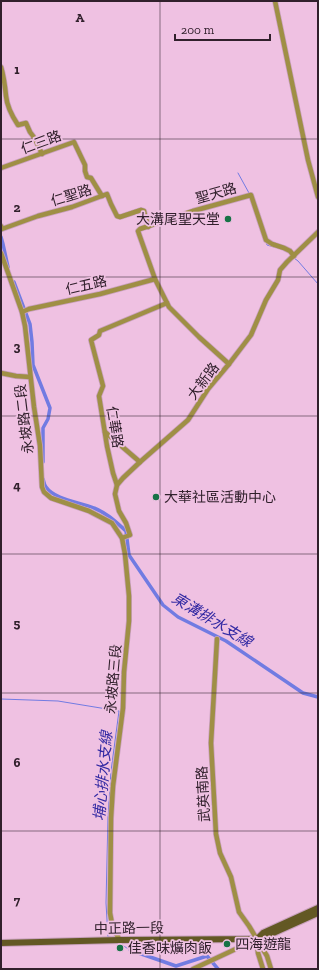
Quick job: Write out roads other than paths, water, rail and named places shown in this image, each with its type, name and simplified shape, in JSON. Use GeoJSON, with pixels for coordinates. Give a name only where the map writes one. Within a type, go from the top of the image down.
{"type":"FeatureCollection","features":[{"type":"Feature","properties":{"kind":"main road"},"geometry":{"type":"LineString","coordinates":[[257,939],[263,933],[318,908]]}},
{"type":"Feature","properties":{"kind":"main road"},"geometry":{"type":"LineString","coordinates":[[257,939],[318,913]]}},
{"type":"Feature","properties":{"kind":"main road","name":"中正路一段"},"geometry":{"type":"LineString","coordinates":[[1,943],[257,939]]}},
{"type":"Feature","properties":{"kind":"street"},"geometry":{"type":"LineString","coordinates":[[275,1],[308,160],[318,197]]}},
{"type":"Feature","properties":{"kind":"street"},"geometry":{"type":"LineString","coordinates":[[1,67],[6,97],[12,116],[18,125],[26,123],[28,125],[30,132],[42,154]]}},
{"type":"Feature","properties":{"kind":"street","name":"仁三路"},"geometry":{"type":"LineString","coordinates":[[1,168],[74,142],[85,165],[87,178],[91,178],[102,196]]}},
{"type":"Feature","properties":{"kind":"street","name":"仁聖路"},"geometry":{"type":"LineString","coordinates":[[1,226],[2,229],[38,216],[72,207],[107,194],[116,216],[120,217],[141,210],[144,211],[148,226]]}},
{"type":"Feature","properties":{"kind":"street","name":"聖天路"},"geometry":{"type":"LineString","coordinates":[[148,226],[186,213],[249,195],[266,240],[290,251],[294,256]]}},
{"type":"Feature","properties":{"kind":"street"},"geometry":{"type":"LineString","coordinates":[[148,226],[138,231],[156,279],[167,302],[199,337],[229,364]]}},
{"type":"Feature","properties":{"kind":"street","name":"大新路"},"geometry":{"type":"LineString","coordinates":[[117,486],[123,478],[140,462],[188,420],[208,389],[251,335],[266,300],[278,280],[280,270],[318,232]]}},
{"type":"Feature","properties":{"kind":"street","name":"永坡路二段"},"geometry":{"type":"LineString","coordinates":[[1,253],[22,312],[25,326],[30,377],[40,446],[42,487],[44,492],[51,498],[89,511],[112,523],[122,538]]}},
{"type":"Feature","properties":{"kind":"street","name":"仁五路"},"geometry":{"type":"LineString","coordinates":[[22,312],[156,279]]}},
{"type":"Feature","properties":{"kind":"street","name":"仁華路"},"geometry":{"type":"LineString","coordinates":[[117,486],[113,473],[99,396],[103,386],[91,340],[99,335],[100,331],[167,302]]}},
{"type":"Feature","properties":{"kind":"street"},"geometry":{"type":"LineString","coordinates":[[1,373],[30,377]]}},
{"type":"Feature","properties":{"kind":"street"},"geometry":{"type":"LineString","coordinates":[[105,432],[140,462]]}},
{"type":"Feature","properties":{"kind":"street"},"geometry":{"type":"LineString","coordinates":[[117,486],[115,494],[119,510],[130,535],[122,538]]}},
{"type":"Feature","properties":{"kind":"street","name":"永坡路三段"},"geometry":{"type":"LineString","coordinates":[[120,940],[113,929],[110,913],[110,896],[112,786],[123,708],[124,672],[129,621],[127,570],[122,538]]}},
{"type":"Feature","properties":{"kind":"street","name":"武英南路"},"geometry":{"type":"LineString","coordinates":[[217,640],[211,743],[216,834],[220,853],[231,877],[239,912],[267,956],[271,969]]}},
{"type":"Feature","properties":{"kind":"street"},"geometry":{"type":"LineString","coordinates":[[193,969],[257,939],[258,953],[263,969]]}},
{"type":"Feature","properties":{"kind":"waterway"},"geometry":{"type":"LineString","coordinates":[[238,173],[249,193]]}},
{"type":"Feature","properties":{"kind":"waterway"},"geometry":{"type":"LineString","coordinates":[[1,237],[8,267]]}},
{"type":"Feature","properties":{"kind":"waterway"},"geometry":{"type":"LineString","coordinates":[[266,242],[267,245],[274,247]]}},
{"type":"Feature","properties":{"kind":"waterway"},"geometry":{"type":"LineString","coordinates":[[294,258],[318,284]]}},
{"type":"Feature","properties":{"kind":"waterway","name":"東溝排水支線"},"geometry":{"type":"LineString","coordinates":[[14,282],[30,324],[33,365],[50,408],[48,419],[43,428],[43,462]]}},
{"type":"Feature","properties":{"kind":"waterway","name":"東溝排水支線"},"geometry":{"type":"LineString","coordinates":[[43,479],[45,486],[55,495],[103,512],[126,531],[129,555],[163,605],[178,617],[226,641],[303,693],[318,697]]}},
{"type":"Feature","properties":{"kind":"waterway","name":"埔心排水支線"},"geometry":{"type":"LineString","coordinates":[[1,699],[58,701],[119,711],[111,771],[108,816],[106,903],[108,937],[110,937]]}},
{"type":"Feature","properties":{"kind":"waterway","name":"埔心排水支線"},"geometry":{"type":"LineString","coordinates":[[119,943],[130,950]]}},
{"type":"Feature","properties":{"kind":"waterway"},"geometry":{"type":"LineString","coordinates":[[130,950],[176,966],[207,956],[218,969]]}},
{"type":"Feature","properties":{"kind":"place","name":"大溝尾聖天堂"},"geometry":{"type":"Point","coordinates":[228,219]}},
{"type":"Feature","properties":{"kind":"place","name":"大華社區活動中心"},"geometry":{"type":"Point","coordinates":[156,497]}},
{"type":"Feature","properties":{"kind":"place","name":"四海遊龍"},"geometry":{"type":"Point","coordinates":[227,944]}},
{"type":"Feature","properties":{"kind":"place","name":"佳香味爌肉飯"},"geometry":{"type":"Point","coordinates":[120,948]}}]}
